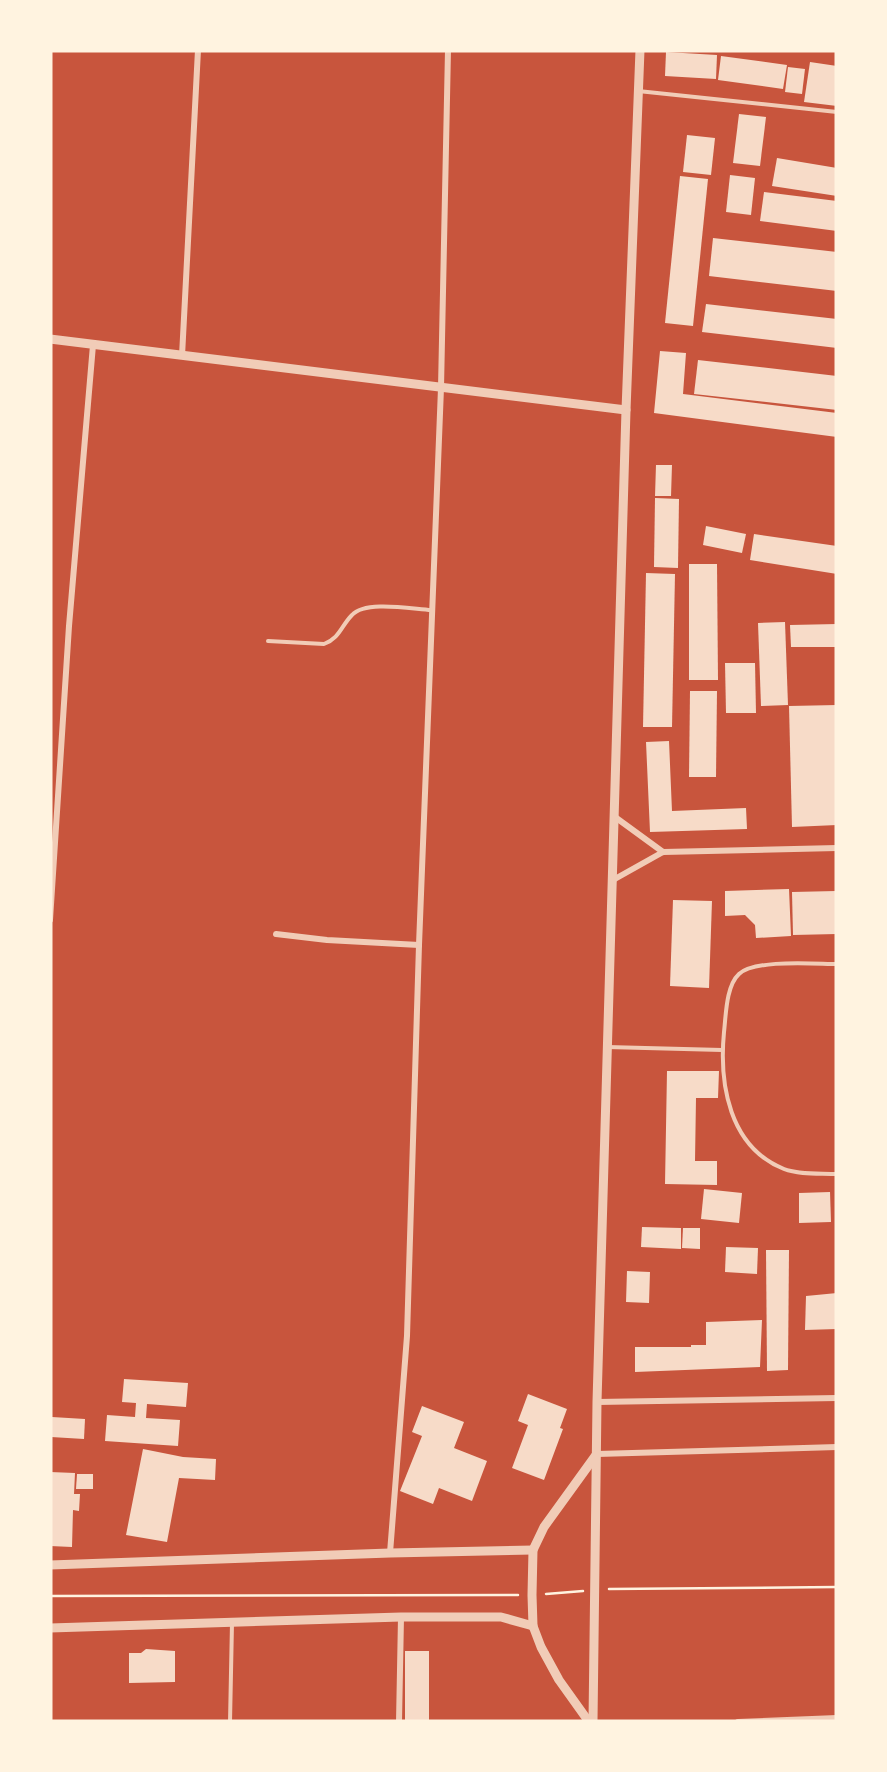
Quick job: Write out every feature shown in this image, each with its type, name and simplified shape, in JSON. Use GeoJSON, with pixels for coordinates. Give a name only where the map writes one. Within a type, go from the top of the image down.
{"type":"FeatureCollection","features":[{"type":"Feature","properties":{"kind":"street"},"geometry":{"type":"LineString","coordinates":[[182,356],[198,50]]}},
{"type":"Feature","properties":{"kind":"street"},"geometry":{"type":"LineString","coordinates":[[390,1552],[407,1336],[448,50]]}},
{"type":"Feature","properties":{"kind":"street"},"geometry":{"type":"LineString","coordinates":[[591,1722],[612,880],[640,50]]}},
{"type":"Feature","properties":{"kind":"street"},"geometry":{"type":"LineString","coordinates":[[50,339],[626,410]]}},
{"type":"Feature","properties":{"kind":"street"},"geometry":{"type":"LineString","coordinates":[[50,920],[93,345]]}},
{"type":"Feature","properties":{"kind":"street"},"geometry":{"type":"LineString","coordinates":[[614,816],[663,852]]}},
{"type":"Feature","properties":{"kind":"street"},"geometry":{"type":"LineString","coordinates":[[612,880],[663,852],[837,848]]}},
{"type":"Feature","properties":{"kind":"street"},"geometry":{"type":"LineString","coordinates":[[276,934],[419,945]]}},
{"type":"Feature","properties":{"kind":"street"},"geometry":{"type":"LineString","coordinates":[[597,1402],[837,1398]]}},
{"type":"Feature","properties":{"kind":"street"},"geometry":{"type":"LineString","coordinates":[[596,1454],[837,1446]]}},
{"type":"Feature","properties":{"kind":"street"},"geometry":{"type":"LineString","coordinates":[[591,1722],[559,1680],[541,1647],[534,1626],[532,1595],[533,1550],[544,1527],[596,1454]]}},
{"type":"Feature","properties":{"kind":"street"},"geometry":{"type":"LineString","coordinates":[[50,1565],[533,1550]]}},
{"type":"Feature","properties":{"kind":"street"},"geometry":{"type":"LineString","coordinates":[[50,1628],[401,1617],[501,1617],[534,1626]]}},
{"type":"Feature","properties":{"kind":"street"},"geometry":{"type":"LineString","coordinates":[[400,1722],[401,1617]]}},
{"type":"Feature","properties":{"kind":"street"},"geometry":{"type":"LineString","coordinates":[[738,1722],[837,1718]]}},
{"type":"Feature","properties":{"kind":"lane"},"geometry":{"type":"LineString","coordinates":[[638,90],[837,112]]}},
{"type":"Feature","properties":{"kind":"lane"},"geometry":{"type":"LineString","coordinates":[[268,640],[332,642],[352,614],[368,607],[431,610]]}},
{"type":"Feature","properties":{"kind":"lane"},"geometry":{"type":"LineString","coordinates":[[837,964],[776,964],[749,968],[738,975],[730,989],[722,1050],[726,1096],[738,1131],[784,1169],[837,1174]]}},
{"type":"Feature","properties":{"kind":"lane"},"geometry":{"type":"LineString","coordinates":[[608,1047],[722,1050]]}},
{"type":"Feature","properties":{"kind":"lane"},"geometry":{"type":"LineString","coordinates":[[230,1722],[232,1623]]}},
{"type":"Feature","properties":{"kind":"path"},"geometry":{"type":"LineString","coordinates":[[609,1590],[837,1588]]}},
{"type":"Feature","properties":{"kind":"path"},"geometry":{"type":"LineString","coordinates":[[50,1596],[532,1595],[584,1591]]}},
{"type":"Feature","properties":{"kind":"building"},"geometry":{"type":"Polygon","coordinates":[[[666,52],[717,55],[716,79],[665,76],[666,52]]]}},
{"type":"Feature","properties":{"kind":"building"},"geometry":{"type":"Polygon","coordinates":[[[721,56],[787,65],[783,89],[718,80],[721,56]]]}},
{"type":"Feature","properties":{"kind":"building"},"geometry":{"type":"Polygon","coordinates":[[[810,62],[837,66],[837,106],[804,102],[810,62]]]}},
{"type":"Feature","properties":{"kind":"building"},"geometry":{"type":"Polygon","coordinates":[[[788,67],[805,69],[802,94],[785,92],[788,67]]]}},
{"type":"Feature","properties":{"kind":"building"},"geometry":{"type":"Polygon","coordinates":[[[739,114],[766,117],[760,166],[733,163],[739,114]]]}},
{"type":"Feature","properties":{"kind":"building"},"geometry":{"type":"Polygon","coordinates":[[[687,135],[715,138],[711,175],[683,172],[687,135]]]}},
{"type":"Feature","properties":{"kind":"building"},"geometry":{"type":"Polygon","coordinates":[[[777,158],[837,168],[837,196],[772,186],[777,158]]]}},
{"type":"Feature","properties":{"kind":"building"},"geometry":{"type":"Polygon","coordinates":[[[730,175],[755,178],[751,215],[726,212],[730,175]]]}},
{"type":"Feature","properties":{"kind":"building"},"geometry":{"type":"Polygon","coordinates":[[[680,176],[708,179],[693,326],[665,323],[680,176]]]}},
{"type":"Feature","properties":{"kind":"building"},"geometry":{"type":"Polygon","coordinates":[[[764,192],[837,201],[837,231],[760,221],[764,192]]]}},
{"type":"Feature","properties":{"kind":"building"},"geometry":{"type":"Polygon","coordinates":[[[713,238],[837,252],[837,291],[709,276],[713,238]]]}},
{"type":"Feature","properties":{"kind":"building"},"geometry":{"type":"Polygon","coordinates":[[[706,304],[837,319],[837,348],[702,332],[706,304]]]}},
{"type":"Feature","properties":{"kind":"building"},"geometry":{"type":"Polygon","coordinates":[[[660,351],[686,353],[683,394],[837,413],[837,437],[654,413],[660,351]]]}},
{"type":"Feature","properties":{"kind":"building"},"geometry":{"type":"Polygon","coordinates":[[[698,360],[837,376],[837,410],[694,394],[698,360]]]}},
{"type":"Feature","properties":{"kind":"building"},"geometry":{"type":"Polygon","coordinates":[[[656,465],[672,465],[671,496],[655,496],[656,465]]]}},
{"type":"Feature","properties":{"kind":"building"},"geometry":{"type":"Polygon","coordinates":[[[655,498],[679,499],[678,568],[654,567],[655,498]]]}},
{"type":"Feature","properties":{"kind":"building"},"geometry":{"type":"Polygon","coordinates":[[[706,526],[746,534],[742,553],[703,545],[706,526]]]}},
{"type":"Feature","properties":{"kind":"building"},"geometry":{"type":"Polygon","coordinates":[[[754,534],[837,546],[837,574],[750,560],[754,534]]]}},
{"type":"Feature","properties":{"kind":"building"},"geometry":{"type":"Polygon","coordinates":[[[689,564],[717,564],[718,680],[689,680],[689,564]]]}},
{"type":"Feature","properties":{"kind":"building"},"geometry":{"type":"Polygon","coordinates":[[[646,573],[675,574],[672,727],[643,727],[646,573]]]}},
{"type":"Feature","properties":{"kind":"building"},"geometry":{"type":"Polygon","coordinates":[[[785,622],[788,705],[761,706],[758,623],[785,622]]]}},
{"type":"Feature","properties":{"kind":"building"},"geometry":{"type":"Polygon","coordinates":[[[837,624],[837,647],[791,647],[790,625],[837,624]]]}},
{"type":"Feature","properties":{"kind":"building"},"geometry":{"type":"Polygon","coordinates":[[[725,663],[755,663],[756,713],[726,713],[725,663]]]}},
{"type":"Feature","properties":{"kind":"building"},"geometry":{"type":"Polygon","coordinates":[[[690,691],[717,691],[716,777],[689,777],[690,691]]]}},
{"type":"Feature","properties":{"kind":"building"},"geometry":{"type":"Polygon","coordinates":[[[837,705],[837,825],[792,827],[789,706],[837,705]]]}},
{"type":"Feature","properties":{"kind":"building"},"geometry":{"type":"Polygon","coordinates":[[[669,741],[672,811],[746,808],[747,829],[650,832],[646,742],[669,741]]]}},
{"type":"Feature","properties":{"kind":"building"},"geometry":{"type":"Polygon","coordinates":[[[789,889],[791,936],[756,938],[755,925],[745,915],[725,916],[725,891],[789,889]]]}},
{"type":"Feature","properties":{"kind":"building"},"geometry":{"type":"Polygon","coordinates":[[[836,891],[837,934],[793,935],[792,892],[836,891]]]}},
{"type":"Feature","properties":{"kind":"building"},"geometry":{"type":"Polygon","coordinates":[[[673,900],[712,901],[709,988],[670,986],[673,900]]]}},
{"type":"Feature","properties":{"kind":"building"},"geometry":{"type":"Polygon","coordinates":[[[667,1071],[719,1071],[718,1098],[696,1098],[695,1161],[717,1161],[717,1185],[665,1184],[667,1071]]]}},
{"type":"Feature","properties":{"kind":"building"},"geometry":{"type":"Polygon","coordinates":[[[704,1189],[742,1193],[739,1223],[701,1219],[704,1189]]]}},
{"type":"Feature","properties":{"kind":"building"},"geometry":{"type":"Polygon","coordinates":[[[830,1192],[831,1222],[799,1223],[799,1193],[830,1192]]]}},
{"type":"Feature","properties":{"kind":"building"},"geometry":{"type":"Polygon","coordinates":[[[642,1227],[681,1228],[681,1249],[641,1247],[642,1227]]]}},
{"type":"Feature","properties":{"kind":"building"},"geometry":{"type":"Polygon","coordinates":[[[683,1228],[700,1228],[700,1249],[682,1248],[683,1228]]]}},
{"type":"Feature","properties":{"kind":"building"},"geometry":{"type":"Polygon","coordinates":[[[726,1247],[758,1248],[757,1274],[725,1272],[726,1247]]]}},
{"type":"Feature","properties":{"kind":"building"},"geometry":{"type":"Polygon","coordinates":[[[766,1250],[789,1250],[788,1370],[767,1371],[766,1250]]]}},
{"type":"Feature","properties":{"kind":"building"},"geometry":{"type":"Polygon","coordinates":[[[627,1271],[650,1272],[649,1303],[626,1302],[627,1271]]]}},
{"type":"Feature","properties":{"kind":"building"},"geometry":{"type":"Polygon","coordinates":[[[837,1293],[837,1329],[805,1330],[806,1296],[837,1293]]]}},
{"type":"Feature","properties":{"kind":"building"},"geometry":{"type":"Polygon","coordinates":[[[762,1320],[760,1367],[635,1372],[635,1347],[706,1345],[706,1322],[762,1320]]]}},
{"type":"Feature","properties":{"kind":"building"},"geometry":{"type":"Polygon","coordinates":[[[124,1379],[188,1383],[186,1407],[147,1404],[146,1418],[180,1420],[178,1446],[105,1441],[107,1415],[135,1417],[136,1403],[122,1402],[124,1379]]]}},
{"type":"Feature","properties":{"kind":"building"},"geometry":{"type":"Polygon","coordinates":[[[528,1394],[567,1409],[544,1480],[512,1468],[528,1425],[518,1421],[528,1394]]]}},
{"type":"Feature","properties":{"kind":"building"},"geometry":{"type":"Polygon","coordinates":[[[422,1406],[464,1422],[454,1448],[487,1461],[472,1501],[439,1488],[433,1504],[400,1491],[422,1436],[412,1432],[422,1406]]]}},
{"type":"Feature","properties":{"kind":"building"},"geometry":{"type":"Polygon","coordinates":[[[52,1417],[85,1419],[84,1439],[51,1437],[52,1417]]]}},
{"type":"Feature","properties":{"kind":"building"},"geometry":{"type":"Polygon","coordinates":[[[143,1449],[216,1459],[215,1480],[179,1478],[167,1542],[126,1535],[143,1449]]]}},
{"type":"Feature","properties":{"kind":"building"},"geometry":{"type":"Polygon","coordinates":[[[50,1472],[75,1473],[74,1494],[80,1494],[79,1511],[73,1510],[72,1547],[50,1546],[50,1472]]]}},
{"type":"Feature","properties":{"kind":"building"},"geometry":{"type":"Polygon","coordinates":[[[77,1474],[93,1474],[93,1489],[76,1489],[77,1474]]]}},
{"type":"Feature","properties":{"kind":"building"},"geometry":{"type":"Polygon","coordinates":[[[146,1649],[175,1651],[175,1682],[129,1683],[129,1653],[146,1649]]]}},
{"type":"Feature","properties":{"kind":"building"},"geometry":{"type":"Polygon","coordinates":[[[405,1651],[429,1651],[429,1722],[405,1722],[405,1651]]]}}]}
